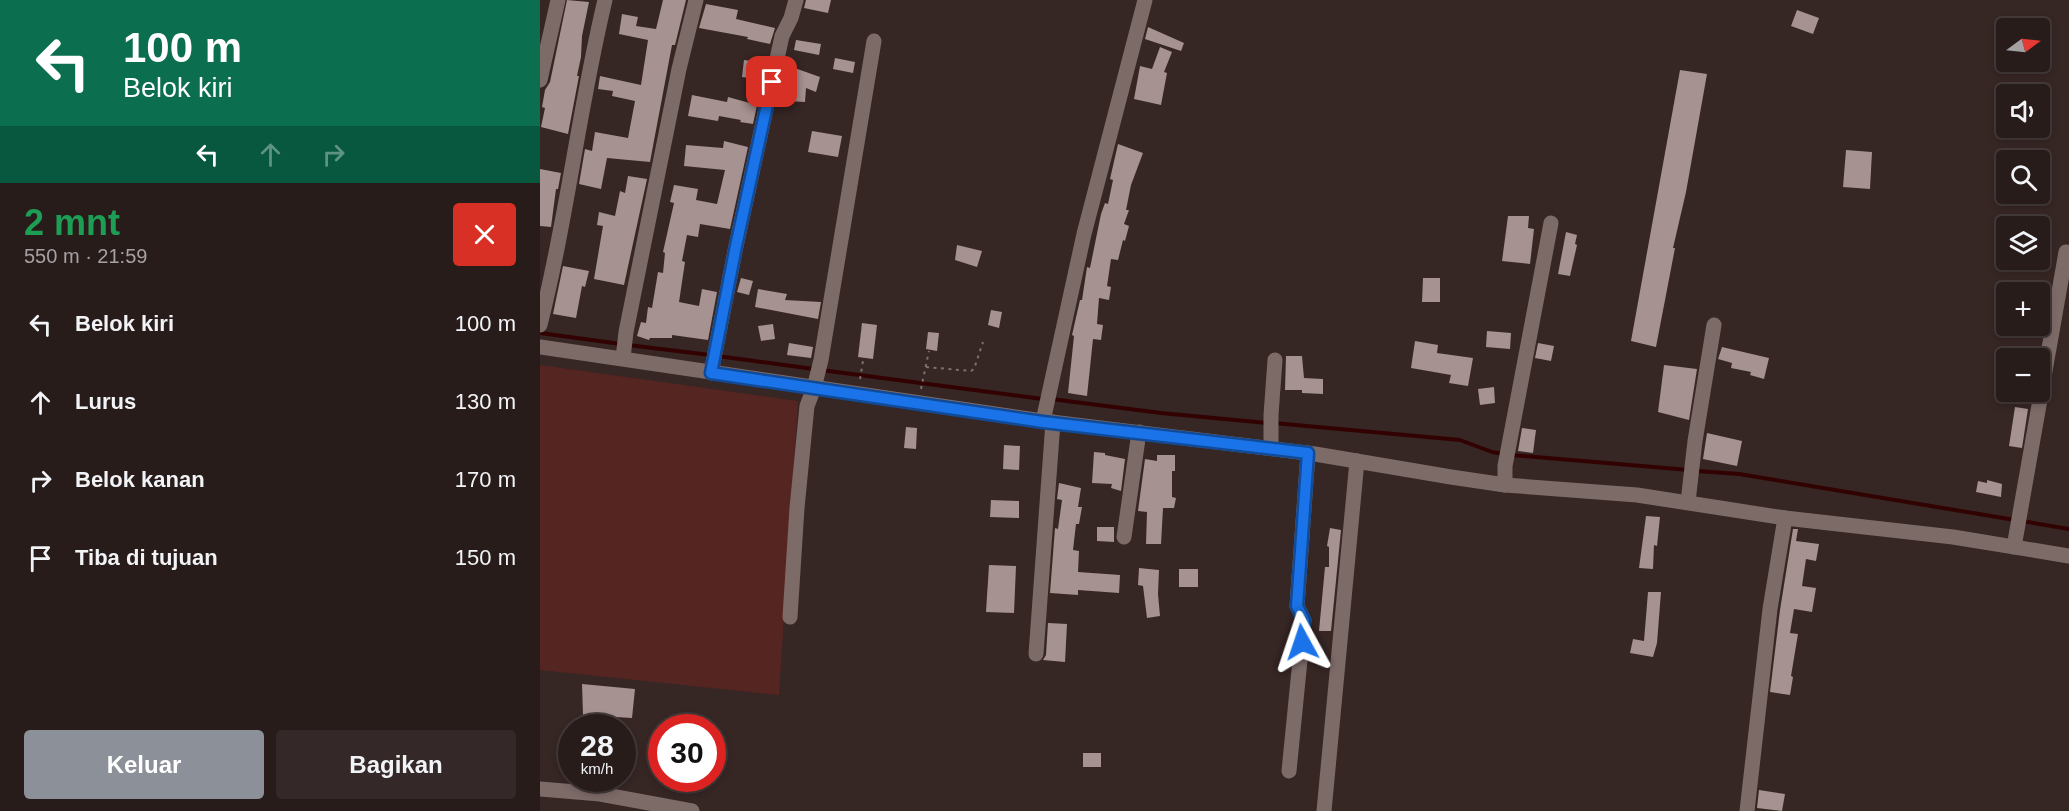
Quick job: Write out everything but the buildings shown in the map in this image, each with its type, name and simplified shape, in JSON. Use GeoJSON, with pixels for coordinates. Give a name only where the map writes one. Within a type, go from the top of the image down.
{"type":"FeatureCollection","features":[{"type":"Feature","properties":{"kind":"street"},"geometry":{"type":"LineString","coordinates":[[540,80],[558,0]]}},
{"type":"Feature","properties":{"kind":"street"},"geometry":{"type":"LineString","coordinates":[[540,324],[590,61],[605,0]]}},
{"type":"Feature","properties":{"kind":"street"},"geometry":{"type":"LineString","coordinates":[[623,355],[679,69],[696,0]]}},
{"type":"Feature","properties":{"kind":"street"},"geometry":{"type":"LineString","coordinates":[[713,361],[782,36],[791,18],[796,0]]}},
{"type":"Feature","properties":{"kind":"street"},"geometry":{"type":"LineString","coordinates":[[1036,654],[1048,411],[1084,234],[1145,0]]}},
{"type":"Feature","properties":{"kind":"street"},"geometry":{"type":"LineString","coordinates":[[790,617],[807,406],[821,360],[874,41]]}},
{"type":"Feature","properties":{"kind":"street"},"geometry":{"type":"LineString","coordinates":[[1505,485],[1508,448],[1551,223]]}},
{"type":"Feature","properties":{"kind":"street"},"geometry":{"type":"LineString","coordinates":[[2014,547],[2066,252]]}},
{"type":"Feature","properties":{"kind":"street"},"geometry":{"type":"LineString","coordinates":[[1688,502],[1714,325]]}},
{"type":"Feature","properties":{"kind":"street"},"geometry":{"type":"LineString","coordinates":[[540,346],[713,361],[815,383],[1048,411],[1139,432],[1308,453],[1505,485],[1637,495],[1785,518],[1953,537],[2069,556]]}},
{"type":"Feature","properties":{"kind":"street"},"geometry":{"type":"LineString","coordinates":[[1271,448],[1275,360]]}},
{"type":"Feature","properties":{"kind":"street"},"geometry":{"type":"LineString","coordinates":[[1124,537],[1139,432]]}},
{"type":"Feature","properties":{"kind":"street"},"geometry":{"type":"LineString","coordinates":[[1289,771],[1304,620],[1297,606],[1308,453]]}},
{"type":"Feature","properties":{"kind":"street"},"geometry":{"type":"LineString","coordinates":[[1324,811],[1357,461]]}},
{"type":"Feature","properties":{"kind":"street"},"geometry":{"type":"LineString","coordinates":[[1747,811],[1770,609],[1785,518]]}},
{"type":"Feature","properties":{"kind":"street"},"geometry":{"type":"LineString","coordinates":[[540,789],[600,794],[692,811]]}},
{"type":"Feature","properties":{"kind":"path"},"geometry":{"type":"LineString","coordinates":[[925,369],[971,371],[974,369],[983,342]]}},
{"type":"Feature","properties":{"kind":"path"},"geometry":{"type":"LineString","coordinates":[[922,386],[929,351]]}},
{"type":"Feature","properties":{"kind":"path"},"geometry":{"type":"LineString","coordinates":[[860,383],[863,361]]}},
{"type":"Feature","properties":{"kind":"shaded area"},"geometry":{"type":"Polygon","coordinates":[[[540,365],[798,401],[779,695],[540,670],[540,365]]]}},
{"type":"Feature","properties":{"kind":"waterway"},"geometry":{"type":"LineString","coordinates":[[540,333],[621,344]]}},
{"type":"Feature","properties":{"kind":"waterway"},"geometry":{"type":"LineString","coordinates":[[628,345],[710,355]]}},
{"type":"Feature","properties":{"kind":"waterway"},"geometry":{"type":"LineString","coordinates":[[717,356],[814,369]]}},
{"type":"Feature","properties":{"kind":"waterway"},"geometry":{"type":"LineString","coordinates":[[821,370],[1043,399]]}},
{"type":"Feature","properties":{"kind":"waterway"},"geometry":{"type":"LineString","coordinates":[[1051,399],[1267,423]]}},
{"type":"Feature","properties":{"kind":"waterway"},"geometry":{"type":"LineString","coordinates":[[1274,423],[1460,440],[1504,454]]}},
{"type":"Feature","properties":{"kind":"waterway"},"geometry":{"type":"LineString","coordinates":[[1511,455],[1689,470]]}},
{"type":"Feature","properties":{"kind":"waterway"},"geometry":{"type":"LineString","coordinates":[[1697,471],[1739,474],[2015,520]]}},
{"type":"Feature","properties":{"kind":"waterway"},"geometry":{"type":"LineString","coordinates":[[2022,521],[2069,529]]}},
{"type":"Feature","properties":{"kind":"route"},"geometry":{"type":"LineString","coordinates":[[772,82],[711,373],[1043,422],[1308,453],[1297,606],[1304,620],[1302,642]]}}]}
